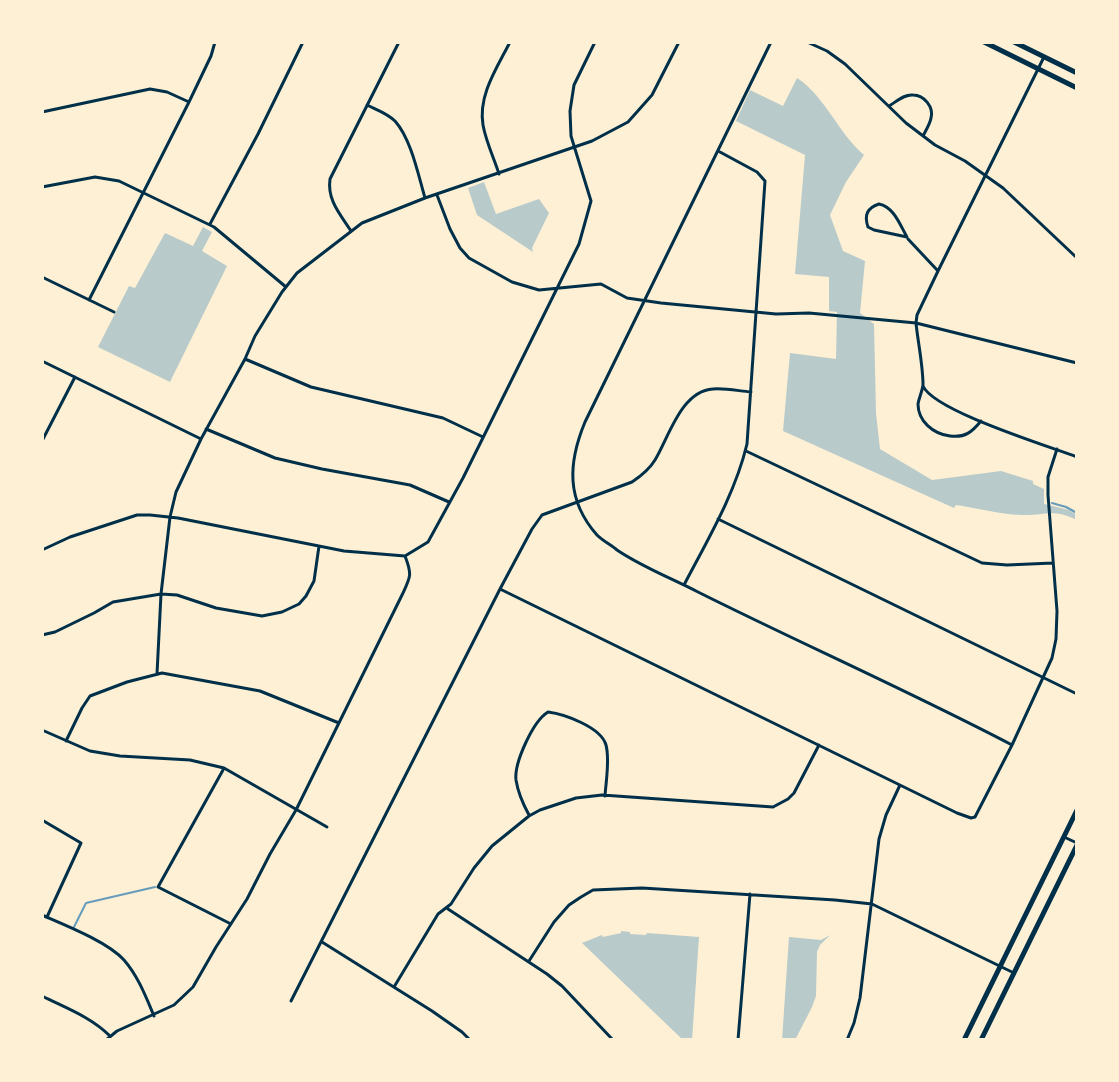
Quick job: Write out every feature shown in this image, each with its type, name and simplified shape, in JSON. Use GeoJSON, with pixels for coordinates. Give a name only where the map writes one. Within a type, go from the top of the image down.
{"type":"FeatureCollection","features":[{"type":"Feature","properties":{"kind":"main road"},"geometry":{"type":"LineString","coordinates":[[984,42],[1077,88]]}},
{"type":"Feature","properties":{"kind":"main road"},"geometry":{"type":"LineString","coordinates":[[1014,42],[1077,73]]}},
{"type":"Feature","properties":{"kind":"main road"},"geometry":{"type":"LineString","coordinates":[[964,1040],[1077,810]]}},
{"type":"Feature","properties":{"kind":"main road"},"geometry":{"type":"LineString","coordinates":[[981,1040],[1077,844]]}},
{"type":"Feature","properties":{"kind":"street"},"geometry":{"type":"LineString","coordinates":[[89,300],[189,102],[215,42]]}},
{"type":"Feature","properties":{"kind":"street"},"geometry":{"type":"LineString","coordinates":[[209,224],[303,42]]}},
{"type":"Feature","properties":{"kind":"street"},"geometry":{"type":"LineString","coordinates":[[351,231],[331,199],[330,179],[399,42]]}},
{"type":"Feature","properties":{"kind":"street"},"geometry":{"type":"LineString","coordinates":[[499,174],[483,125],[483,107],[488,85],[510,42]]}},
{"type":"Feature","properties":{"kind":"street"},"geometry":{"type":"LineString","coordinates":[[42,550],[70,537],[137,515],[170,517],[344,551],[405,556],[428,542],[579,244],[591,201],[571,136],[570,111],[574,85],[595,42]]}},
{"type":"Feature","properties":{"kind":"street"},"geometry":{"type":"LineString","coordinates":[[157,674],[161,594],[176,492],[255,336],[297,273],[362,223],[592,141],[628,122],[652,95],[679,42]]}},
{"type":"Feature","properties":{"kind":"street"},"geometry":{"type":"LineString","coordinates":[[771,42],[578,439],[572,486],[577,501],[599,537],[630,558],[1012,745]]}},
{"type":"Feature","properties":{"kind":"street"},"geometry":{"type":"LineString","coordinates":[[807,42],[845,64],[923,136],[1003,188],[1077,258]]}},
{"type":"Feature","properties":{"kind":"street"},"geometry":{"type":"LineString","coordinates":[[998,49],[1001,42]]}},
{"type":"Feature","properties":{"kind":"street"},"geometry":{"type":"LineString","coordinates":[[1044,57],[938,271],[916,323],[923,386],[933,398],[981,421],[1077,457]]}},
{"type":"Feature","properties":{"kind":"street"},"geometry":{"type":"LineString","coordinates":[[42,112],[150,89],[167,92],[189,102]]}},
{"type":"Feature","properties":{"kind":"street"},"geometry":{"type":"LineString","coordinates":[[889,106],[909,95],[926,101],[932,111],[923,136]]}},
{"type":"Feature","properties":{"kind":"street"},"geometry":{"type":"LineString","coordinates":[[367,105],[387,115],[405,136],[425,198]]}},
{"type":"Feature","properties":{"kind":"street"},"geometry":{"type":"LineString","coordinates":[[684,585],[740,471],[751,392],[765,181],[757,172],[719,152]]}},
{"type":"Feature","properties":{"kind":"street"},"geometry":{"type":"LineString","coordinates":[[42,187],[88,178],[103,177],[119,181],[209,224],[286,287]]}},
{"type":"Feature","properties":{"kind":"street"},"geometry":{"type":"LineString","coordinates":[[437,195],[450,229],[469,258],[512,282],[539,290],[601,284],[627,298],[644,301],[916,323],[1077,363]]}},
{"type":"Feature","properties":{"kind":"street"},"geometry":{"type":"LineString","coordinates":[[907,237],[868,227],[865,219],[872,206],[879,204],[890,208],[907,237],[938,271]]}},
{"type":"Feature","properties":{"kind":"street"},"geometry":{"type":"LineString","coordinates":[[42,277],[114,312]]}},
{"type":"Feature","properties":{"kind":"street"},"geometry":{"type":"LineString","coordinates":[[245,359],[311,387],[443,418],[483,437]]}},
{"type":"Feature","properties":{"kind":"street"},"geometry":{"type":"LineString","coordinates":[[42,361],[201,439]]}},
{"type":"Feature","properties":{"kind":"street"},"geometry":{"type":"LineString","coordinates":[[42,441],[75,377]]}},
{"type":"Feature","properties":{"kind":"street"},"geometry":{"type":"LineString","coordinates":[[923,386],[918,405],[922,419],[929,428],[955,437],[966,436],[981,421]]}},
{"type":"Feature","properties":{"kind":"street"},"geometry":{"type":"LineString","coordinates":[[291,1001],[500,589],[542,515],[632,482],[644,474],[691,397],[712,389],[751,392]]}},
{"type":"Feature","properties":{"kind":"street"},"geometry":{"type":"LineString","coordinates":[[206,429],[275,458],[410,485],[449,502]]}},
{"type":"Feature","properties":{"kind":"street"},"geometry":{"type":"LineString","coordinates":[[500,589],[957,813],[975,817],[1052,658],[1057,611],[1048,477],[1057,449]]}},
{"type":"Feature","properties":{"kind":"street"},"geometry":{"type":"LineString","coordinates":[[745,450],[982,563],[1053,563]]}},
{"type":"Feature","properties":{"kind":"street"},"geometry":{"type":"LineString","coordinates":[[718,519],[1077,694]]}},
{"type":"Feature","properties":{"kind":"street"},"geometry":{"type":"LineString","coordinates":[[42,635],[55,632],[113,602],[161,594],[177,595],[216,608],[262,616],[282,612],[299,604],[306,596],[314,581],[319,546]]}},
{"type":"Feature","properties":{"kind":"street"},"geometry":{"type":"LineString","coordinates":[[42,996],[85,1016],[101,1027],[108,1038],[174,1005],[193,987],[247,899],[339,723],[411,576],[405,556]]}},
{"type":"Feature","properties":{"kind":"street"},"geometry":{"type":"LineString","coordinates":[[66,741],[90,696],[157,674],[260,691],[339,723]]}},
{"type":"Feature","properties":{"kind":"street"},"geometry":{"type":"LineString","coordinates":[[529,816],[521,800],[516,776],[530,732],[548,712],[582,723],[605,740],[605,796]]}},
{"type":"Feature","properties":{"kind":"street"},"geometry":{"type":"LineString","coordinates":[[42,730],[90,751],[190,760],[224,768],[327,827]]}},
{"type":"Feature","properties":{"kind":"street"},"geometry":{"type":"LineString","coordinates":[[394,987],[438,914],[447,908],[492,846],[529,816],[576,798],[605,796],[773,807],[794,793],[819,744]]}},
{"type":"Feature","properties":{"kind":"street"},"geometry":{"type":"LineString","coordinates":[[224,768],[158,887],[231,924]]}},
{"type":"Feature","properties":{"kind":"street"},"geometry":{"type":"LineString","coordinates":[[847,1040],[860,998],[879,839],[900,785]]}},
{"type":"Feature","properties":{"kind":"street"},"geometry":{"type":"LineString","coordinates":[[42,820],[81,843],[47,917]]}},
{"type":"Feature","properties":{"kind":"street"},"geometry":{"type":"LineString","coordinates":[[1064,837],[1077,844]]}},
{"type":"Feature","properties":{"kind":"street"},"geometry":{"type":"LineString","coordinates":[[529,961],[569,905],[593,890],[642,888],[872,904],[1014,973]]}},
{"type":"Feature","properties":{"kind":"street"},"geometry":{"type":"LineString","coordinates":[[738,1040],[750,894]]}},
{"type":"Feature","properties":{"kind":"street"},"geometry":{"type":"LineString","coordinates":[[447,908],[562,986],[613,1040]]}},
{"type":"Feature","properties":{"kind":"street"},"geometry":{"type":"LineString","coordinates":[[42,915],[105,946],[124,960],[138,981],[154,1016]]}},
{"type":"Feature","properties":{"kind":"street"},"geometry":{"type":"LineString","coordinates":[[322,942],[470,1040]]}},
{"type":"Feature","properties":{"kind":"shaded area"},"geometry":{"type":"Polygon","coordinates":[[[797,78],[816,95],[864,155],[830,215],[843,251],[865,261],[860,313],[874,324],[880,449],[932,480],[1001,471],[1033,481],[1033,484],[1044,489],[1044,504],[1069,510],[1077,515],[1077,520],[1055,513],[1021,515],[956,505],[954,508],[783,431],[790,353],[836,359],[837,312],[829,311],[829,277],[795,274],[805,155],[736,121],[750,90],[783,106],[797,78]]]}},
{"type":"Feature","properties":{"kind":"shaded area"},"geometry":{"type":"Polygon","coordinates":[[[484,182],[496,214],[539,199],[549,213],[532,248],[533,252],[477,215],[468,188],[484,182]]]}},
{"type":"Feature","properties":{"kind":"shaded area"},"geometry":{"type":"Polygon","coordinates":[[[203,227],[212,232],[202,251],[227,266],[170,382],[98,347],[129,286],[135,288],[165,233],[193,246],[203,227]]]}},
{"type":"Feature","properties":{"kind":"shaded area"},"geometry":{"type":"Polygon","coordinates":[[[621,931],[699,937],[692,1040],[683,1040],[582,943],[621,931]]]}},
{"type":"Feature","properties":{"kind":"shaded area"},"geometry":{"type":"Polygon","coordinates":[[[830,935],[817,952],[816,996],[812,1007],[795,1040],[782,1040],[789,937],[821,940],[830,935]]]}},
{"type":"Feature","properties":{"kind":"waterway"},"geometry":{"type":"LineString","coordinates":[[1052,503],[1077,513]]}},
{"type":"Feature","properties":{"kind":"waterway"},"geometry":{"type":"LineString","coordinates":[[74,927],[86,903],[155,887]]}}]}
